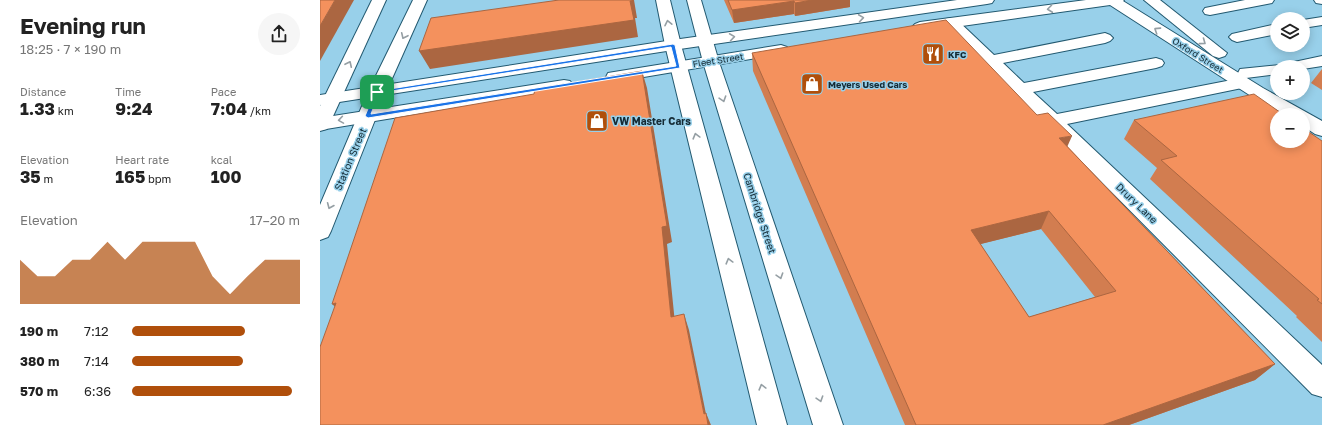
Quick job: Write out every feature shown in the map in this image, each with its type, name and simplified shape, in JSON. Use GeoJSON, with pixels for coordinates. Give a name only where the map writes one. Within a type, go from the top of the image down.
{"type":"FeatureCollection","features":[{"type":"Feature","properties":{"kind":"street"},"geometry":{"type":"LineString","coordinates":[[379,0],[326,99],[320,124],[577,83]]}},
{"type":"Feature","properties":{"kind":"street","name":"Station Street"},"geometry":{"type":"LineString","coordinates":[[320,231],[377,92],[420,0]]}},
{"type":"Feature","properties":{"kind":"street"},"geometry":{"type":"LineString","coordinates":[[663,0],[676,56],[772,425]]}},
{"type":"Feature","properties":{"kind":"street","name":"Cambridge Street"},"geometry":{"type":"LineString","coordinates":[[694,0],[828,425]]}},
{"type":"Feature","properties":{"kind":"street","name":"Fleet Street"},"geometry":{"type":"LineString","coordinates":[[326,99],[676,56],[987,0]]}},
{"type":"Feature","properties":{"kind":"street"},"geometry":{"type":"LineString","coordinates":[[904,30],[951,22],[1113,0]]}},
{"type":"Feature","properties":{"kind":"street","name":"Oxford Street"},"geometry":{"type":"LineString","coordinates":[[1113,0],[1244,78],[1289,108]]}},
{"type":"Feature","properties":{"kind":"street","name":"Oxford Street"},"geometry":{"type":"LineString","coordinates":[[1151,0],[1244,78]]}},
{"type":"Feature","properties":{"kind":"street"},"geometry":{"type":"LineString","coordinates":[[1210,11],[1267,0]]}},
{"type":"Feature","properties":{"kind":"street"},"geometry":{"type":"LineString","coordinates":[[1310,23],[1322,21]]}},
{"type":"Feature","properties":{"kind":"street","name":"Drury Lane"},"geometry":{"type":"LineString","coordinates":[[951,22],[1322,384]]}},
{"type":"Feature","properties":{"kind":"street"},"geometry":{"type":"LineString","coordinates":[[1237,37],[1270,30]]}},
{"type":"Feature","properties":{"kind":"street"},"geometry":{"type":"LineString","coordinates":[[991,60],[1105,38]]}},
{"type":"Feature","properties":{"kind":"street","name":"Fleet Street"},"geometry":{"type":"LineString","coordinates":[[601,79],[676,56],[709,51],[795,48]]}},
{"type":"Feature","properties":{"kind":"street"},"geometry":{"type":"LineString","coordinates":[[1020,89],[1156,62]]}},
{"type":"Feature","properties":{"kind":"street"},"geometry":{"type":"LineString","coordinates":[[1310,64],[1322,62]]}},
{"type":"Feature","properties":{"kind":"street"},"geometry":{"type":"LineString","coordinates":[[1053,121],[1270,71]]}},
{"type":"Feature","properties":{"kind":"street"},"geometry":{"type":"LineString","coordinates":[[1310,122],[1322,130]]}},
{"type":"Feature","properties":{"kind":"building"},"geometry":{"type":"Polygon","coordinates":[[[320,0],[335,0],[320,26],[320,0]]]}},
{"type":"Feature","properties":{"kind":"building"},"geometry":{"type":"Polygon","coordinates":[[[559,0],[632,0],[630,1],[634,20],[419,51],[431,18],[559,0]]]}},
{"type":"Feature","properties":{"kind":"building"},"geometry":{"type":"Polygon","coordinates":[[[728,0],[812,0],[795,3],[794,1],[732,10],[728,0]]]}},
{"type":"Feature","properties":{"kind":"building"},"geometry":{"type":"Polygon","coordinates":[[[946,20],[1037,115],[1048,113],[1072,136],[1059,138],[1275,364],[1103,425],[916,425],[752,53],[946,20]],[[1049,211],[971,230],[1029,317],[1116,291],[1049,211]]]}},
{"type":"Feature","properties":{"kind":"building"},"geometry":{"type":"Polygon","coordinates":[[[642,71],[667,226],[662,227],[671,317],[684,314],[704,414],[706,413],[708,425],[320,425],[320,347],[336,303],[332,304],[395,118],[534,94],[535,89],[642,71]]]}},
{"type":"Feature","properties":{"kind":"building"},"geometry":{"type":"Polygon","coordinates":[[[1254,94],[1274,108],[1270,108],[1270,148],[1310,148],[1310,133],[1322,141],[1322,304],[1317,300],[1319,299],[1161,160],[1177,156],[1134,120],[1254,94]]]}},
{"type":"Feature","properties":{"kind":"place","name":"KFC"},"geometry":{"type":"Point","coordinates":[933,54]}},
{"type":"Feature","properties":{"kind":"place","name":"Meyers Used Cars"},"geometry":{"type":"Point","coordinates":[812,84]}},
{"type":"Feature","properties":{"kind":"place","name":"VW Master Cars"},"geometry":{"type":"Point","coordinates":[597,121]}},
{"type":"Feature","properties":{"kind":"route"},"geometry":{"type":"LineString","coordinates":[[673,45],[678,67],[368,116],[377,92],[673,45]]}}]}
